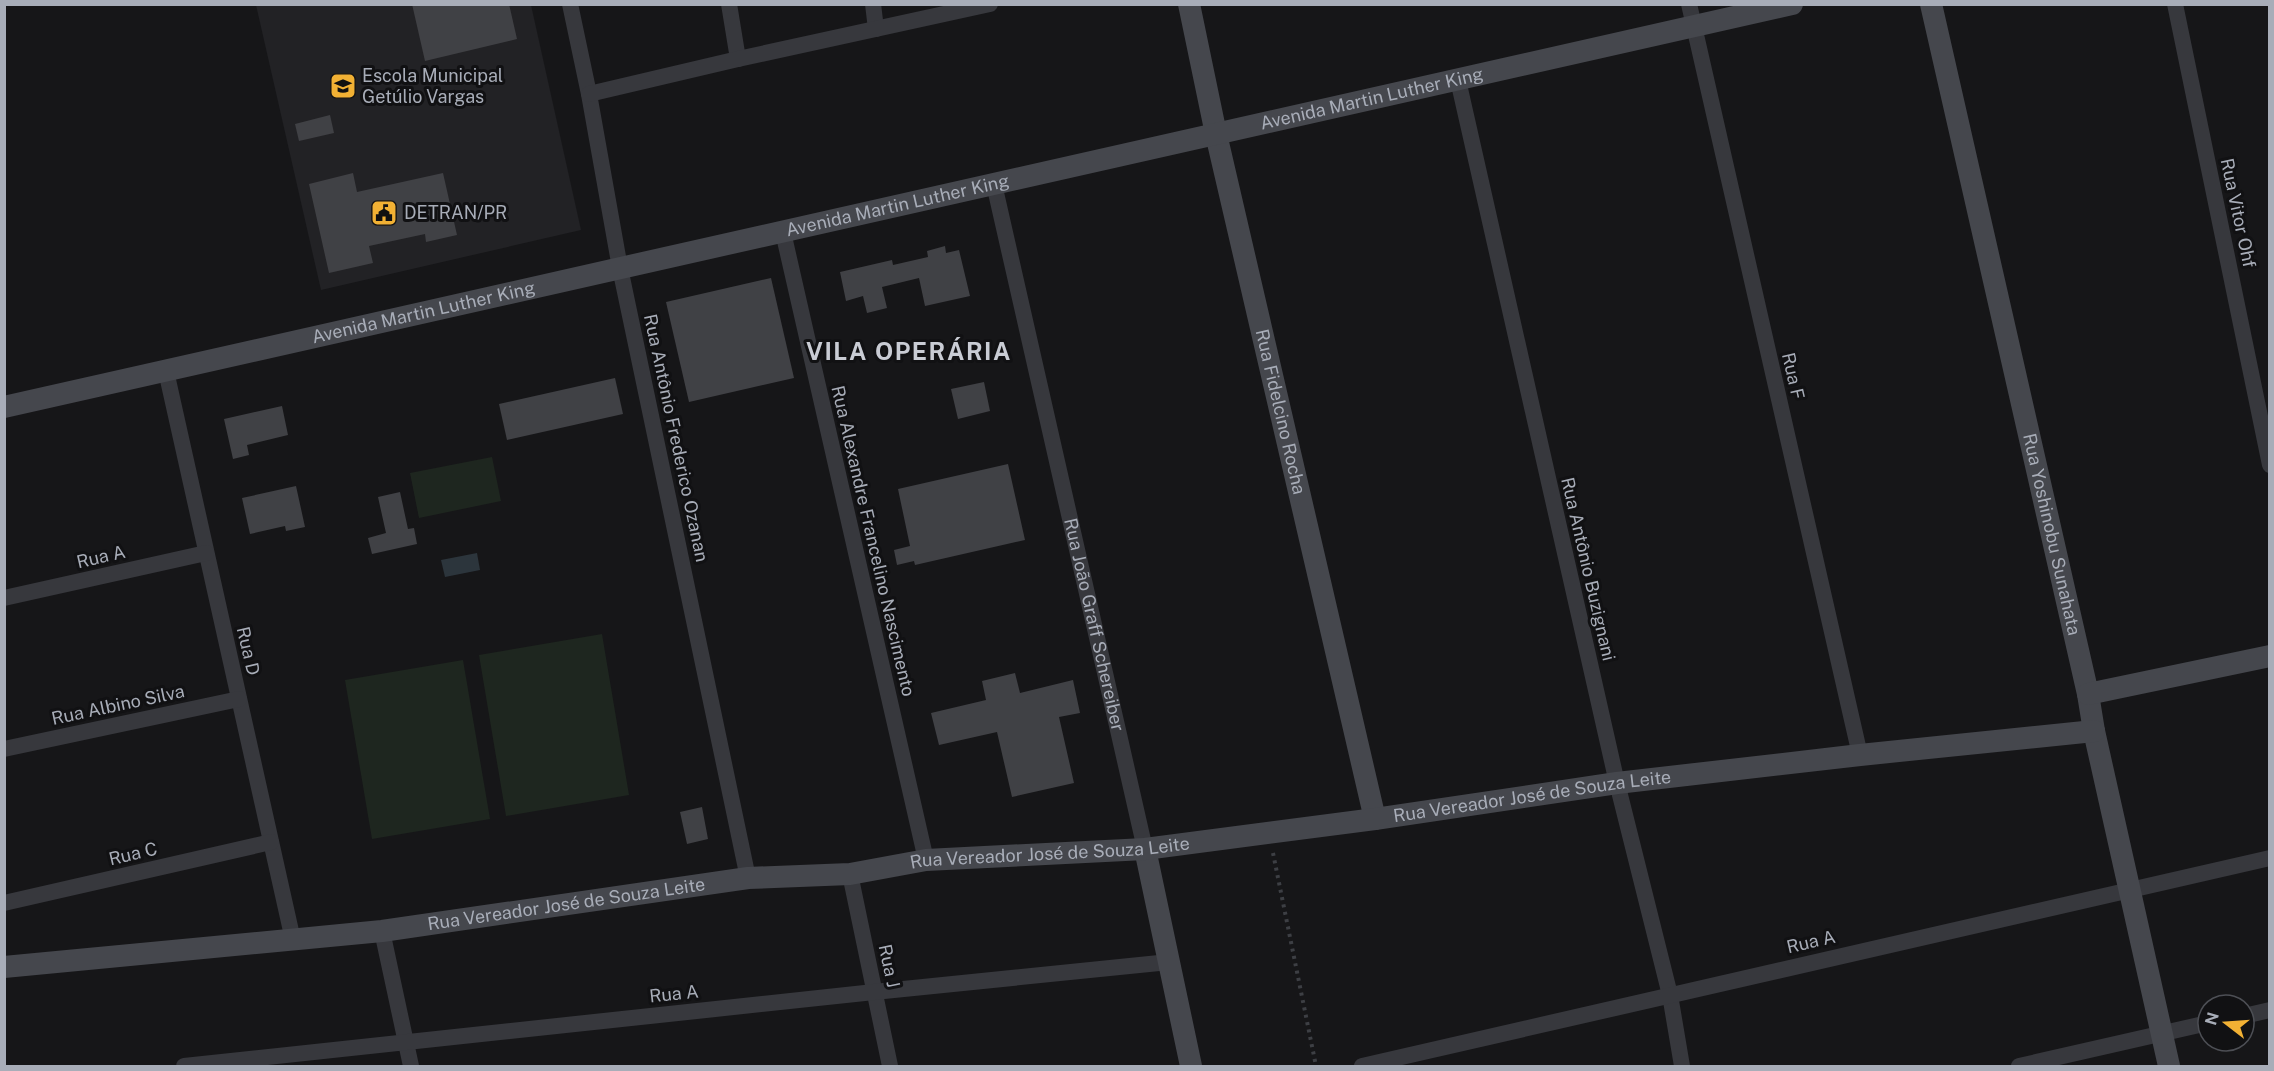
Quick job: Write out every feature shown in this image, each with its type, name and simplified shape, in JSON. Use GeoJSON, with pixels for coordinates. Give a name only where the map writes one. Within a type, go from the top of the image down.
{"type":"FeatureCollection","features":[{"type":"Feature","properties":{"kind":"street","name":"Rua Antônio Frederico Ozanan"},"geometry":{"type":"LineString","coordinates":[[570,4],[589,94],[620,268],[748,878]]}},
{"type":"Feature","properties":{"kind":"street"},"geometry":{"type":"LineString","coordinates":[[729,4],[738,59]]}},
{"type":"Feature","properties":{"kind":"street"},"geometry":{"type":"LineString","coordinates":[[873,4],[876,29]]}},
{"type":"Feature","properties":{"kind":"street"},"geometry":{"type":"LineString","coordinates":[[589,94],[990,4]]}},
{"type":"Feature","properties":{"kind":"street","name":"Rua Fidelcino Rocha"},"geometry":{"type":"LineString","coordinates":[[1189,4],[1216,134],[1375,819]]}},
{"type":"Feature","properties":{"kind":"street","name":"Rua F"},"geometry":{"type":"LineString","coordinates":[[1689,4],[1860,755]]}},
{"type":"Feature","properties":{"kind":"street","name":"Avenida Martin Luther King"},"geometry":{"type":"LineString","coordinates":[[4,407],[1792,4]]}},
{"type":"Feature","properties":{"kind":"street","name":"Rua Yoshinobu Sunahata"},"geometry":{"type":"LineString","coordinates":[[1931,4],[2088,694],[2094,732],[2169,1066]]}},
{"type":"Feature","properties":{"kind":"street","name":"Rua Vitor Ohf"},"geometry":{"type":"LineString","coordinates":[[2175,4],[2270,465]]}},
{"type":"Feature","properties":{"kind":"street","name":"Rua Antônio Buzignani"},"geometry":{"type":"LineString","coordinates":[[1458,80],[1617,783],[1670,995],[1682,1066]]}},
{"type":"Feature","properties":{"kind":"street","name":"Rua João Graff Schereiber"},"geometry":{"type":"LineString","coordinates":[[994,184],[1145,849],[1191,1066]]}},
{"type":"Feature","properties":{"kind":"street","name":"Rua Alexandre Francelino Nascimento"},"geometry":{"type":"LineString","coordinates":[[783,232],[926,860]]}},
{"type":"Feature","properties":{"kind":"street","name":"Rua D"},"geometry":{"type":"LineString","coordinates":[[166,371],[293,940]]}},
{"type":"Feature","properties":{"kind":"street","name":"Rua A"},"geometry":{"type":"LineString","coordinates":[[4,598],[206,553]]}},
{"type":"Feature","properties":{"kind":"street"},"geometry":{"type":"LineString","coordinates":[[2088,694],[2270,656]]}},
{"type":"Feature","properties":{"kind":"street","name":"Rua Albino Silva"},"geometry":{"type":"LineString","coordinates":[[4,749],[239,699]]}},
{"type":"Feature","properties":{"kind":"street","name":"Rua Vereador José de Souza Leite"},"geometry":{"type":"LineString","coordinates":[[4,967],[382,932],[748,878],[850,874],[926,860],[1145,849],[1375,819],[1617,783],[1860,755],[2094,732]]}},
{"type":"Feature","properties":{"kind":"street","name":"Rua C"},"geometry":{"type":"LineString","coordinates":[[4,903],[271,842]]}},
{"type":"Feature","properties":{"kind":"street","name":"Rua A"},"geometry":{"type":"LineString","coordinates":[[1362,1066],[2270,858]]}},
{"type":"Feature","properties":{"kind":"street","name":"Rua J"},"geometry":{"type":"LineString","coordinates":[[850,874],[890,1066]]}},
{"type":"Feature","properties":{"kind":"street"},"geometry":{"type":"LineString","coordinates":[[382,932],[411,1066]]}},
{"type":"Feature","properties":{"kind":"street","name":"Rua A"},"geometry":{"type":"LineString","coordinates":[[184,1066],[1169,962]]}},
{"type":"Feature","properties":{"kind":"street"},"geometry":{"type":"LineString","coordinates":[[2019,1066],[2196,1026]]}},
{"type":"Feature","properties":{"kind":"path"},"geometry":{"type":"LineString","coordinates":[[1269,833],[1316,1066]]}},
{"type":"Feature","properties":{"kind":"shaded area"},"geometry":{"type":"Polygon","coordinates":[[[256,5],[531,5],[581,230],[321,290],[256,5]]]}},
{"type":"Feature","properties":{"kind":"shaded area"},"geometry":{"type":"Polygon","coordinates":[[[492,457],[501,501],[419,518],[410,473],[492,457]]]}},
{"type":"Feature","properties":{"kind":"shaded area"},"geometry":{"type":"Polygon","coordinates":[[[477,553],[480,570],[445,577],[441,560],[477,553]]]}},
{"type":"Feature","properties":{"kind":"shaded area"},"geometry":{"type":"Polygon","coordinates":[[[602,634],[629,795],[506,816],[479,655],[602,634]]]}},
{"type":"Feature","properties":{"kind":"shaded area"},"geometry":{"type":"Polygon","coordinates":[[[463,660],[490,819],[372,839],[345,680],[463,660]]]}},
{"type":"Feature","properties":{"kind":"building"},"geometry":{"type":"Polygon","coordinates":[[[412,4],[509,4],[517,39],[425,61],[412,4]]]}},
{"type":"Feature","properties":{"kind":"building"},"geometry":{"type":"Polygon","coordinates":[[[330,115],[334,133],[299,141],[295,124],[330,115]]]}},
{"type":"Feature","properties":{"kind":"building","name":"DETRAN/PR"},"geometry":{"type":"Polygon","coordinates":[[[353,173],[357,192],[443,173],[457,235],[426,242],[425,234],[369,246],[373,263],[329,273],[309,184],[353,173]]]}},
{"type":"Feature","properties":{"kind":"building"},"geometry":{"type":"Polygon","coordinates":[[[945,246],[946,253],[959,250],[970,296],[925,306],[919,278],[882,287],[887,308],[867,313],[863,296],[846,301],[840,272],[892,260],[893,265],[928,257],[927,251],[945,246]]]}},
{"type":"Feature","properties":{"kind":"building"},"geometry":{"type":"Polygon","coordinates":[[[771,278],[794,378],[689,402],[666,302],[771,278]]]}},
{"type":"Feature","properties":{"kind":"building"},"geometry":{"type":"Polygon","coordinates":[[[615,378],[623,414],[507,440],[499,404],[615,378]]]}},
{"type":"Feature","properties":{"kind":"building"},"geometry":{"type":"Polygon","coordinates":[[[984,382],[990,411],[958,419],[951,389],[984,382]]]}},
{"type":"Feature","properties":{"kind":"building"},"geometry":{"type":"Polygon","coordinates":[[[282,406],[288,435],[247,445],[249,455],[233,459],[224,419],[282,406]]]}},
{"type":"Feature","properties":{"kind":"building"},"geometry":{"type":"Polygon","coordinates":[[[1008,464],[1025,540],[915,565],[914,561],[897,565],[894,550],[910,546],[898,489],[1008,464]]]}},
{"type":"Feature","properties":{"kind":"building"},"geometry":{"type":"Polygon","coordinates":[[[296,486],[305,527],[286,531],[285,526],[250,534],[242,498],[296,486]]]}},
{"type":"Feature","properties":{"kind":"building"},"geometry":{"type":"Polygon","coordinates":[[[400,492],[408,529],[414,528],[417,544],[372,554],[368,538],[386,533],[378,497],[400,492]]]}},
{"type":"Feature","properties":{"kind":"building"},"geometry":{"type":"Polygon","coordinates":[[[1015,673],[1020,693],[1073,680],[1080,713],[1059,717],[1074,783],[1012,797],[997,732],[939,745],[931,713],[986,700],[982,681],[1015,673]]]}},
{"type":"Feature","properties":{"kind":"building"},"geometry":{"type":"Polygon","coordinates":[[[702,807],[708,839],[687,844],[680,812],[702,807]]]}},
{"type":"Feature","properties":{"kind":"place","name":"Escola Municipal Getúlio Vargas"},"geometry":{"type":"Point","coordinates":[343,86]}},
{"type":"Feature","properties":{"kind":"place","name":"DETRAN/PR"},"geometry":{"type":"Point","coordinates":[384,213]}},
{"type":"Feature","properties":{"kind":"district","name":"VILA OPERÁRIA"},"geometry":{"type":"Point","coordinates":[909,352]}}]}
